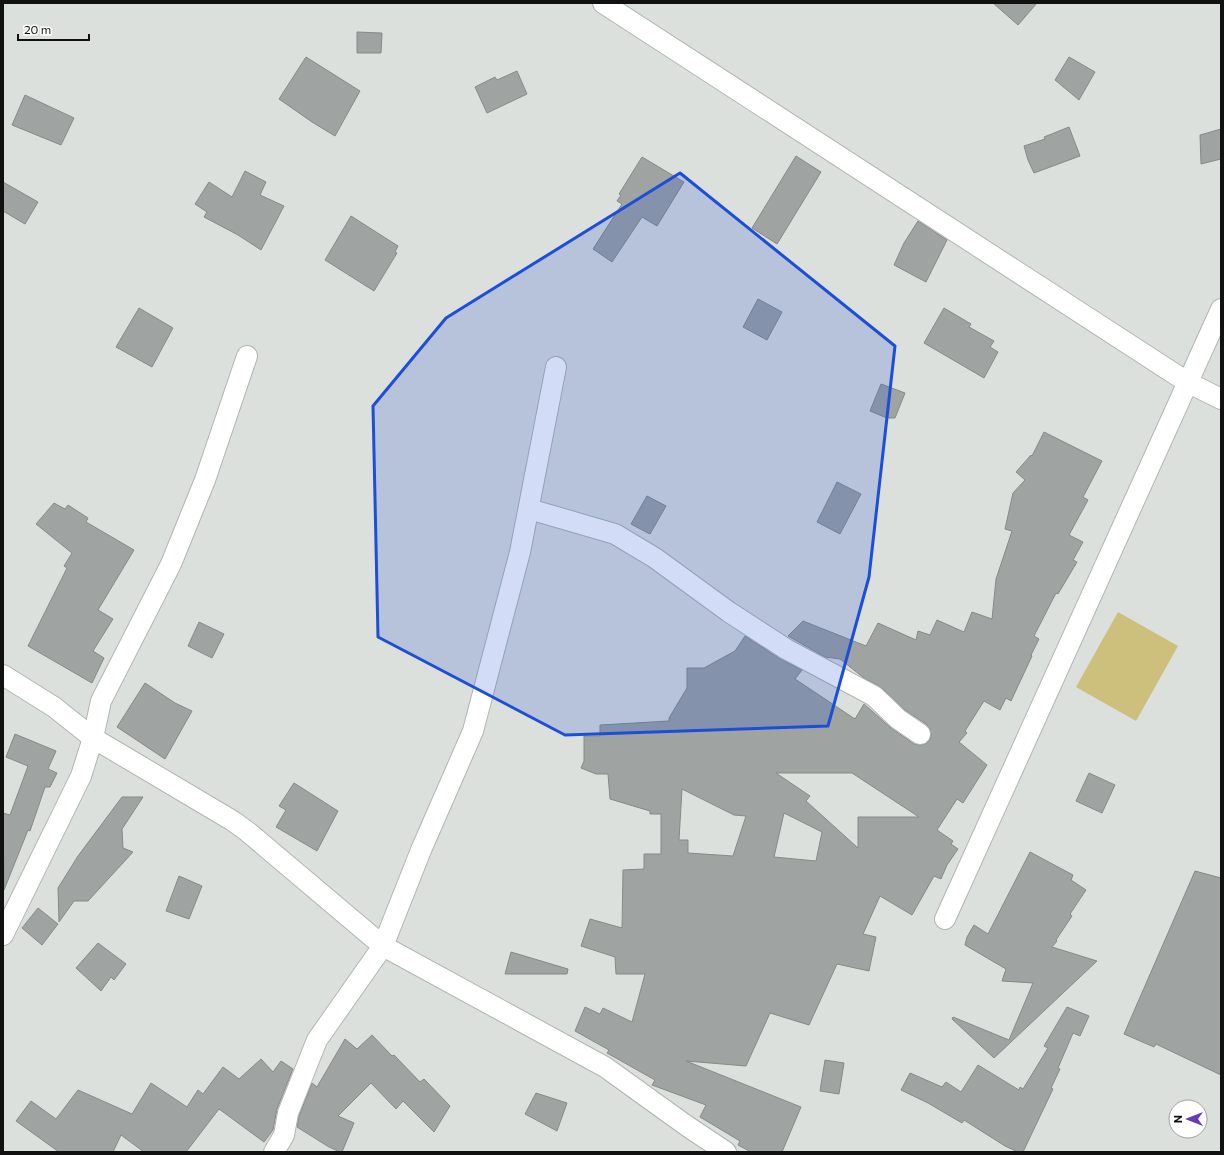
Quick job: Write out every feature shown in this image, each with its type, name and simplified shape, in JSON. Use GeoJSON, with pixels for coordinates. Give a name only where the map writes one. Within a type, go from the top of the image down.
{"type":"FeatureCollection","features":[{"type":"Feature","properties":{"kind":"street"},"geometry":{"type":"LineString","coordinates":[[603,3],[1187,382],[1221,399]]}},
{"type":"Feature","properties":{"kind":"street"},"geometry":{"type":"LineString","coordinates":[[945,919],[1221,309]]}},
{"type":"Feature","properties":{"kind":"street"},"geometry":{"type":"LineString","coordinates":[[3,935],[81,776],[94,738],[101,701],[171,564],[202,487],[247,356]]}},
{"type":"Feature","properties":{"kind":"street"},"geometry":{"type":"LineString","coordinates":[[274,1152],[284,1135],[288,1112],[317,1040],[383,946],[421,850],[473,730],[520,552],[556,367]]}},
{"type":"Feature","properties":{"kind":"street"},"geometry":{"type":"LineString","coordinates":[[529,509],[615,534],[655,558],[728,612],[786,650],[874,696],[898,719],[920,734]]}},
{"type":"Feature","properties":{"kind":"street"},"geometry":{"type":"LineString","coordinates":[[3,675],[54,707],[94,738],[233,821],[383,946],[605,1067],[726,1152]]}},
{"type":"Feature","properties":{"kind":"highlighted area"},"geometry":{"type":"Polygon","coordinates":[[[680,173],[895,346],[869,577],[828,726],[565,735],[378,637],[373,406],[446,318],[680,173]]]}},
{"type":"Feature","properties":{"kind":"shaded area"},"geometry":{"type":"Polygon","coordinates":[[[1118,612],[1178,646],[1136,721],[1076,687],[1118,612]]]}},
{"type":"Feature","properties":{"kind":"building"},"geometry":{"type":"Polygon","coordinates":[[[993,3],[1037,3],[1018,25],[993,3]]]}},
{"type":"Feature","properties":{"kind":"building"},"geometry":{"type":"Polygon","coordinates":[[[357,32],[382,33],[381,53],[357,53],[357,32]]]}},
{"type":"Feature","properties":{"kind":"building"},"geometry":{"type":"Polygon","coordinates":[[[306,57],[360,91],[335,136],[279,99],[306,57]]]}},
{"type":"Feature","properties":{"kind":"building"},"geometry":{"type":"Polygon","coordinates":[[[1069,57],[1095,72],[1079,100],[1055,80],[1069,57]]]}},
{"type":"Feature","properties":{"kind":"building"},"geometry":{"type":"Polygon","coordinates":[[[517,71],[527,94],[487,113],[475,87],[495,77],[497,80],[517,71]]]}},
{"type":"Feature","properties":{"kind":"building"},"geometry":{"type":"Polygon","coordinates":[[[25,95],[74,118],[61,145],[12,125],[25,95]]]}},
{"type":"Feature","properties":{"kind":"building"},"geometry":{"type":"Polygon","coordinates":[[[1069,127],[1080,156],[1034,173],[1024,146],[1045,139],[1044,137],[1069,127]]]}},
{"type":"Feature","properties":{"kind":"building"},"geometry":{"type":"Polygon","coordinates":[[[1221,129],[1221,159],[1201,164],[1200,135],[1221,129]]]}},
{"type":"Feature","properties":{"kind":"building"},"geometry":{"type":"Polygon","coordinates":[[[796,156],[821,172],[777,244],[752,228],[796,156]]]}},
{"type":"Feature","properties":{"kind":"building"},"geometry":{"type":"Polygon","coordinates":[[[642,157],[684,182],[657,226],[642,217],[612,262],[593,249],[622,204],[617,201],[621,195],[619,194],[642,157]]]}},
{"type":"Feature","properties":{"kind":"building"},"geometry":{"type":"Polygon","coordinates":[[[245,171],[266,182],[260,195],[284,206],[261,250],[238,235],[204,217],[207,212],[195,204],[209,182],[232,197],[245,171]]]}},
{"type":"Feature","properties":{"kind":"building"},"geometry":{"type":"Polygon","coordinates":[[[3,182],[38,202],[25,224],[3,211],[3,182]]]}},
{"type":"Feature","properties":{"kind":"building"},"geometry":{"type":"Polygon","coordinates":[[[351,216],[398,246],[395,252],[397,253],[374,291],[325,260],[351,216]]]}},
{"type":"Feature","properties":{"kind":"building"},"geometry":{"type":"Polygon","coordinates":[[[918,221],[947,240],[926,282],[894,265],[904,243],[918,221]]]}},
{"type":"Feature","properties":{"kind":"building"},"geometry":{"type":"Polygon","coordinates":[[[758,299],[782,312],[767,340],[743,327],[758,299]]]}},
{"type":"Feature","properties":{"kind":"building"},"geometry":{"type":"Polygon","coordinates":[[[139,308],[173,328],[152,367],[116,347],[139,308]]]}},
{"type":"Feature","properties":{"kind":"building"},"geometry":{"type":"Polygon","coordinates":[[[944,308],[971,324],[969,327],[994,341],[990,347],[998,352],[984,378],[924,343],[944,308]]]}},
{"type":"Feature","properties":{"kind":"building"},"geometry":{"type":"Polygon","coordinates":[[[881,384],[905,393],[895,418],[887,418],[870,411],[881,384]]]}},
{"type":"Feature","properties":{"kind":"building"},"geometry":{"type":"Polygon","coordinates":[[[1044,432],[1102,461],[1083,497],[1088,500],[1069,535],[1083,542],[1073,560],[1077,562],[1058,594],[1056,593],[1034,636],[1039,639],[1011,701],[1006,698],[1000,710],[984,701],[965,731],[967,733],[959,742],[987,765],[963,803],[957,799],[937,830],[953,841],[951,844],[958,849],[947,865],[941,879],[934,876],[912,915],[880,896],[863,934],[876,937],[869,971],[837,964],[809,1025],[770,1013],[746,1066],[686,1061],[801,1107],[782,1152],[751,1152],[738,1145],[740,1141],[700,1117],[706,1105],[652,1085],[655,1080],[607,1053],[609,1050],[575,1031],[585,1007],[600,1014],[603,1008],[632,1022],[645,974],[616,974],[615,957],[581,946],[590,919],[622,928],[623,870],[644,869],[644,854],[661,854],[661,814],[650,814],[650,811],[610,799],[608,774],[596,774],[581,768],[584,761],[584,736],[600,736],[600,725],[669,721],[669,718],[687,688],[687,668],[704,668],[735,651],[745,636],[780,659],[802,670],[795,679],[855,719],[864,704],[891,728],[914,744],[925,744],[930,740],[930,729],[926,724],[905,710],[882,688],[864,678],[840,659],[825,657],[788,636],[803,621],[866,646],[878,623],[916,640],[918,631],[930,635],[937,620],[964,632],[972,612],[992,619],[996,579],[1012,531],[1005,529],[1013,493],[1025,480],[1016,472],[1031,455],[1032,456],[1044,432]],[[776,773],[810,796],[806,801],[858,848],[858,817],[919,817],[852,773],[776,773]],[[682,789],[679,840],[688,840],[688,853],[733,856],[746,816],[734,815],[682,789]],[[784,813],[774,857],[816,861],[822,832],[784,813]]]}},
{"type":"Feature","properties":{"kind":"building"},"geometry":{"type":"Polygon","coordinates":[[[837,482],[861,494],[840,534],[817,522],[837,482]]]}},
{"type":"Feature","properties":{"kind":"building"},"geometry":{"type":"Polygon","coordinates":[[[647,496],[666,506],[650,534],[631,524],[647,496]]]}},
{"type":"Feature","properties":{"kind":"building"},"geometry":{"type":"Polygon","coordinates":[[[54,503],[65,509],[68,505],[88,518],[86,522],[134,550],[98,610],[113,619],[93,651],[104,658],[92,683],[28,646],[67,568],[64,566],[72,553],[36,524],[54,503]]]}},
{"type":"Feature","properties":{"kind":"building"},"geometry":{"type":"Polygon","coordinates":[[[199,622],[224,634],[212,658],[188,646],[199,622]]]}},
{"type":"Feature","properties":{"kind":"building"},"geometry":{"type":"Polygon","coordinates":[[[145,683],[175,703],[192,711],[165,759],[117,727],[145,683]]]}},
{"type":"Feature","properties":{"kind":"building"},"geometry":{"type":"Polygon","coordinates":[[[15,734],[56,751],[48,769],[57,773],[50,787],[45,787],[30,831],[28,830],[4,890],[3,813],[10,815],[28,766],[6,757],[15,734]]]}},
{"type":"Feature","properties":{"kind":"building"},"geometry":{"type":"Polygon","coordinates":[[[1089,773],[1115,785],[1102,813],[1076,801],[1089,773]]]}},
{"type":"Feature","properties":{"kind":"building"},"geometry":{"type":"Polygon","coordinates":[[[294,783],[338,811],[317,851],[276,827],[286,810],[279,806],[294,783]]]}},
{"type":"Feature","properties":{"kind":"building"},"geometry":{"type":"Polygon","coordinates":[[[122,797],[143,797],[122,829],[123,848],[133,852],[88,901],[74,901],[59,922],[58,888],[78,856],[122,797]]]}},
{"type":"Feature","properties":{"kind":"building"},"geometry":{"type":"Polygon","coordinates":[[[1030,852],[1073,875],[1071,880],[1086,890],[1070,914],[1072,916],[1052,947],[1097,961],[994,1058],[952,1019],[953,1017],[1009,1040],[1033,983],[1002,981],[1006,969],[965,945],[967,937],[974,925],[988,934],[1030,852]]]}},
{"type":"Feature","properties":{"kind":"building"},"geometry":{"type":"Polygon","coordinates":[[[1195,871],[1221,878],[1221,1075],[1156,1044],[1154,1047],[1124,1034],[1195,871]]]}},
{"type":"Feature","properties":{"kind":"building"},"geometry":{"type":"Polygon","coordinates":[[[179,876],[202,886],[189,919],[166,911],[179,876]]]}},
{"type":"Feature","properties":{"kind":"building"},"geometry":{"type":"Polygon","coordinates":[[[38,908],[58,924],[42,945],[22,928],[38,908]]]}},
{"type":"Feature","properties":{"kind":"building"},"geometry":{"type":"Polygon","coordinates":[[[98,943],[126,964],[114,980],[111,977],[101,991],[76,968],[98,943]]]}},
{"type":"Feature","properties":{"kind":"building"},"geometry":{"type":"Polygon","coordinates":[[[511,952],[568,969],[567,974],[505,974],[511,952]]]}},
{"type":"Feature","properties":{"kind":"building"},"geometry":{"type":"Polygon","coordinates":[[[1067,1007],[1089,1016],[1080,1036],[1073,1033],[1058,1068],[1060,1069],[1051,1088],[1053,1089],[1023,1152],[1018,1152],[1005,1146],[964,1120],[962,1123],[928,1103],[901,1090],[910,1073],[942,1087],[946,1082],[961,1092],[978,1065],[1019,1090],[1020,1087],[1023,1089],[1048,1048],[1044,1046],[1067,1007]]]}},
{"type":"Feature","properties":{"kind":"building"},"geometry":{"type":"Polygon","coordinates":[[[372,1035],[420,1082],[424,1079],[450,1106],[434,1132],[403,1101],[396,1109],[371,1083],[338,1116],[354,1123],[342,1152],[340,1152],[329,1147],[297,1127],[299,1116],[312,1083],[317,1087],[345,1039],[357,1049],[372,1035]]]}},
{"type":"Feature","properties":{"kind":"building"},"geometry":{"type":"Polygon","coordinates":[[[261,1059],[273,1072],[281,1061],[293,1069],[277,1109],[273,1130],[264,1142],[219,1109],[186,1152],[144,1152],[121,1135],[113,1152],[59,1152],[16,1121],[31,1101],[56,1119],[78,1090],[132,1114],[151,1083],[187,1107],[198,1090],[203,1094],[223,1067],[239,1079],[261,1059]]]}},
{"type":"Feature","properties":{"kind":"building"},"geometry":{"type":"Polygon","coordinates":[[[825,1060],[844,1063],[839,1094],[820,1091],[825,1060]]]}},
{"type":"Feature","properties":{"kind":"building"},"geometry":{"type":"Polygon","coordinates":[[[536,1093],[567,1103],[557,1131],[525,1114],[536,1093]]]}}]}
